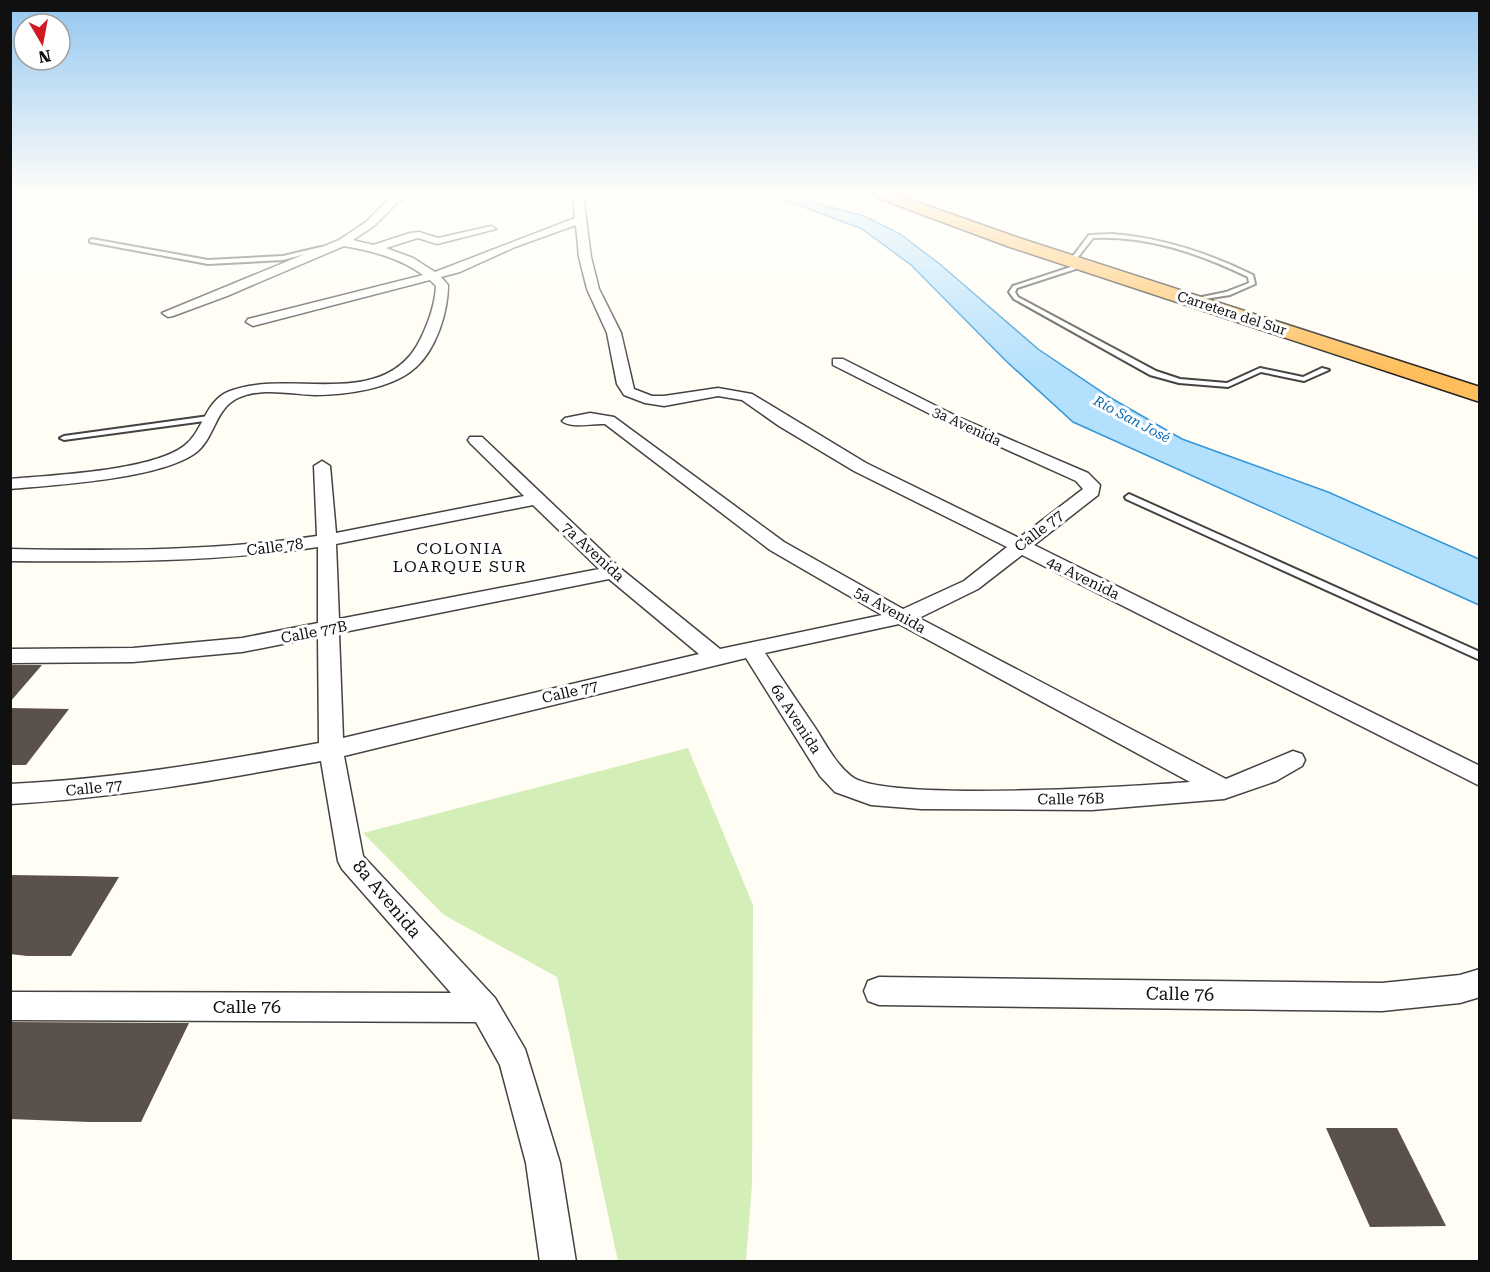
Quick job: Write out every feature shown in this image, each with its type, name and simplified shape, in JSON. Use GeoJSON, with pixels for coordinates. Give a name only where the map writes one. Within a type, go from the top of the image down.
{"type":"FeatureCollection","features":[{"type":"Feature","properties":{"kind":"highway","name":"Carretera del Sur"},"geometry":{"type":"LineString","coordinates":[[1054,254],[1479,395]]}},
{"type":"Feature","properties":{"kind":"street"},"geometry":{"type":"LineString","coordinates":[[168,313],[223,294],[313,254]]}},
{"type":"Feature","properties":{"kind":"street"},"geometry":{"type":"LineString","coordinates":[[10,484],[130,468],[177,458],[191,450],[208,418],[231,396],[249,390],[353,387],[410,368],[419,358],[442,306],[442,285],[418,264],[392,254]]}},
{"type":"Feature","properties":{"kind":"street"},"geometry":{"type":"LineString","coordinates":[[254,322],[456,270],[490,254]]}},
{"type":"Feature","properties":{"kind":"street","name":"4a Avenida"},"geometry":{"type":"LineString","coordinates":[[585,254],[593,289],[614,333],[624,384],[629,392],[650,400],[718,393],[747,397],[785,423],[860,467],[1333,701],[1479,777]]}},
{"type":"Feature","properties":{"kind":"street","name":"3a Avenida"},"geometry":{"type":"LineString","coordinates":[[838,362],[955,422],[1082,477],[1091,485],[1092,491]]}},
{"type":"Feature","properties":{"kind":"street","name":"5a Avenida"},"geometry":{"type":"LineString","coordinates":[[570,421],[590,418],[609,420],[777,546],[902,617],[1224,789]]}},
{"type":"Feature","properties":{"kind":"street","name":"7a Avenida"},"geometry":{"type":"LineString","coordinates":[[476,440],[613,572],[716,657]]}},
{"type":"Feature","properties":{"kind":"street","name":"8a Avenida"},"geometry":{"type":"LineString","coordinates":[[322,466],[327,540],[331,750],[351,861],[484,1008],[514,1059],[543,1163],[558,1262]]}},
{"type":"Feature","properties":{"kind":"street","name":"Calle 77"},"geometry":{"type":"LineString","coordinates":[[10,794],[85,790],[171,779],[331,750],[716,657],[902,617],[971,585],[1092,491]]}},
{"type":"Feature","properties":{"kind":"street","name":"Calle 78"},"geometry":{"type":"LineString","coordinates":[[10,555],[197,555],[327,540],[536,499]]}},
{"type":"Feature","properties":{"kind":"street","name":"Calle 77B"},"geometry":{"type":"LineString","coordinates":[[10,656],[155,653],[242,645],[613,572]]}},
{"type":"Feature","properties":{"kind":"street","name":"6a Avenida"},"geometry":{"type":"LineString","coordinates":[[752,650],[829,769],[844,785]]}},
{"type":"Feature","properties":{"kind":"street","name":"Calle 76B"},"geometry":{"type":"LineString","coordinates":[[844,785],[871,795],[921,800],[1092,800],[1224,789],[1267,774],[1293,760]]}},
{"type":"Feature","properties":{"kind":"street","name":"Calle 76"},"geometry":{"type":"LineString","coordinates":[[879,991],[1382,997],[1460,989],[1479,983]]}},
{"type":"Feature","properties":{"kind":"street","name":"Calle 76"},"geometry":{"type":"LineString","coordinates":[[10,1006],[484,1008]]}},
{"type":"Feature","properties":{"kind":"lane"},"geometry":{"type":"LineString","coordinates":[[164,254],[208,262],[282,258],[298,254]]}},
{"type":"Feature","properties":{"kind":"lane"},"geometry":{"type":"LineString","coordinates":[[1077,254],[1076,262],[1015,287],[1012,292],[1016,298],[1153,373],[1179,381],[1228,385],[1260,370],[1304,379],[1325,370]]}},
{"type":"Feature","properties":{"kind":"lane"},"geometry":{"type":"LineString","coordinates":[[1193,300],[1228,294],[1252,284],[1251,276],[1204,254]]}},
{"type":"Feature","properties":{"kind":"lane"},"geometry":{"type":"LineString","coordinates":[[64,438],[208,418]]}},
{"type":"Feature","properties":{"kind":"lane"},"geometry":{"type":"LineString","coordinates":[[1129,498],[1479,657]]}},
{"type":"Feature","properties":{"kind":"green space"},"geometry":{"type":"Polygon","coordinates":[[[688,748],[753,905],[752,1184],[746,1261],[618,1261],[557,977],[444,915],[363,833],[688,748]]]}},
{"type":"Feature","properties":{"kind":"water","name":"Río San José"},"geometry":{"type":"Polygon","coordinates":[[[897,254],[927,254],[1038,349],[1111,398],[1182,439],[1328,492],[1479,559],[1479,605],[1073,422],[1006,361],[911,265],[897,254]]]}},
{"type":"Feature","properties":{"kind":"building"},"geometry":{"type":"Polygon","coordinates":[[[10,665],[42,665],[10,702],[10,665]]]}},
{"type":"Feature","properties":{"kind":"building"},"geometry":{"type":"Polygon","coordinates":[[[10,708],[69,709],[26,765],[10,765],[10,708]]]}},
{"type":"Feature","properties":{"kind":"building"},"geometry":{"type":"Polygon","coordinates":[[[10,875],[119,877],[71,956],[27,956],[10,954],[10,875]]]}},
{"type":"Feature","properties":{"kind":"building"},"geometry":{"type":"Polygon","coordinates":[[[10,1022],[189,1023],[141,1122],[89,1122],[10,1119],[10,1022]]]}},
{"type":"Feature","properties":{"kind":"building"},"geometry":{"type":"Polygon","coordinates":[[[1326,1128],[1397,1128],[1446,1226],[1370,1227],[1326,1128]]]}},
{"type":"Feature","properties":{"kind":"district","name":"COLONIA LOARQUE SUR"},"geometry":{"type":"Point","coordinates":[460,557]}}]}
